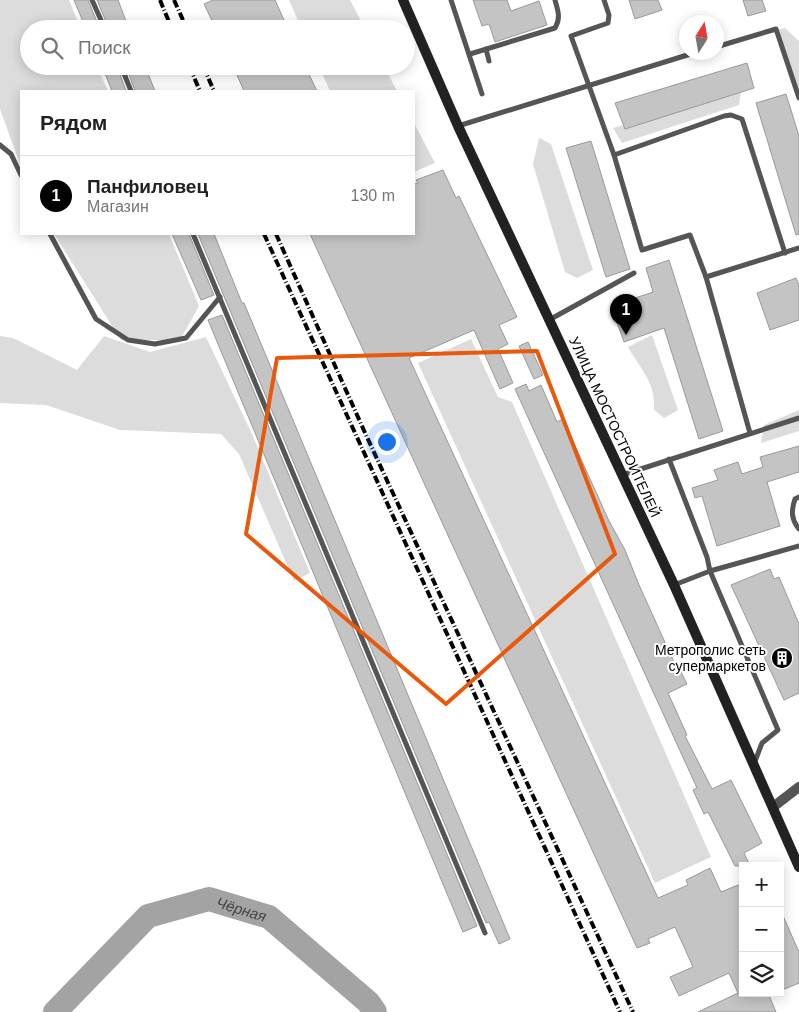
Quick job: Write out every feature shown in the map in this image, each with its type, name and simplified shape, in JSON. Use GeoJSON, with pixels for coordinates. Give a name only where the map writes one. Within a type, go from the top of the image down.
{"type":"FeatureCollection","features":[{"type":"Feature","properties":{"kind":"main road","name":"УЛИЦА МОСТОСТРОИТЕЛЕЙ"},"geometry":{"type":"LineString","coordinates":[[403,0],[412,20]]}},
{"type":"Feature","properties":{"kind":"main road","name":"УЛИЦА МОСТОСТРОИТЕЛЕЙ"},"geometry":{"type":"LineString","coordinates":[[415,27],[458,126],[674,585],[799,867]]}},
{"type":"Feature","properties":{"kind":"street"},"geometry":{"type":"LineString","coordinates":[[773,806],[799,787]]}},
{"type":"Feature","properties":{"kind":"lane"},"geometry":{"type":"LineString","coordinates":[[92,0],[100,20]]}},
{"type":"Feature","properties":{"kind":"lane"},"geometry":{"type":"LineString","coordinates":[[451,0],[482,94]]}},
{"type":"Feature","properties":{"kind":"lane"},"geometry":{"type":"LineString","coordinates":[[470,54],[555,28],[559,21],[555,0]]}},
{"type":"Feature","properties":{"kind":"lane"},"geometry":{"type":"LineString","coordinates":[[604,0],[609,15],[608,24],[571,36],[614,155],[642,250],[690,235],[706,277],[750,433]]}},
{"type":"Feature","properties":{"kind":"lane"},"geometry":{"type":"LineString","coordinates":[[724,44],[776,28],[799,98]]}},
{"type":"Feature","properties":{"kind":"lane"},"geometry":{"type":"LineString","coordinates":[[486,49],[489,61]]}},
{"type":"Feature","properties":{"kind":"lane"},"geometry":{"type":"LineString","coordinates":[[458,126],[679,58]]}},
{"type":"Feature","properties":{"kind":"lane"},"geometry":{"type":"LineString","coordinates":[[125,75],[131,90]]}},
{"type":"Feature","properties":{"kind":"lane"},"geometry":{"type":"LineString","coordinates":[[614,155],[724,116],[731,115],[742,119],[785,253]]}},
{"type":"Feature","properties":{"kind":"lane"},"geometry":{"type":"LineString","coordinates":[[0,145],[11,154],[20,173]]}},
{"type":"Feature","properties":{"kind":"lane"},"geometry":{"type":"LineString","coordinates":[[51,235],[96,319],[128,340],[155,344],[186,338],[220,297]]}},
{"type":"Feature","properties":{"kind":"lane"},"geometry":{"type":"LineString","coordinates":[[193,235],[485,933]]}},
{"type":"Feature","properties":{"kind":"lane"},"geometry":{"type":"LineString","coordinates":[[706,277],[799,248]]}},
{"type":"Feature","properties":{"kind":"lane"},"geometry":{"type":"LineString","coordinates":[[549,320],[634,273]]}},
{"type":"Feature","properties":{"kind":"lane"},"geometry":{"type":"LineString","coordinates":[[622,475],[799,418]]}},
{"type":"Feature","properties":{"kind":"lane"},"geometry":{"type":"LineString","coordinates":[[669,459],[710,570],[778,730],[762,744],[754,764]]}},
{"type":"Feature","properties":{"kind":"lane"},"geometry":{"type":"LineString","coordinates":[[799,498],[795,499],[792,509],[793,521],[799,529]]}},
{"type":"Feature","properties":{"kind":"lane"},"geometry":{"type":"LineString","coordinates":[[674,585],[710,570],[799,546]]}},
{"type":"Feature","properties":{"kind":"highlighted area"},"geometry":{"type":"Polygon","coordinates":[[[537,351],[615,554],[446,704],[246,534],[277,358],[537,351]]]}},
{"type":"Feature","properties":{"kind":"shaded area"},"geometry":{"type":"Polygon","coordinates":[[[0,0],[69,0],[77,20],[20,20],[20,75],[101,75],[108,90],[20,90],[20,164],[0,109],[0,0]]]}},
{"type":"Feature","properties":{"kind":"shaded area"},"geometry":{"type":"Polygon","coordinates":[[[289,0],[350,0],[360,20],[298,20],[289,0]]]}},
{"type":"Feature","properties":{"kind":"shaded area"},"geometry":{"type":"Polygon","coordinates":[[[785,28],[799,41],[799,92],[777,30],[785,28]]]}},
{"type":"Feature","properties":{"kind":"shaded area"},"geometry":{"type":"Polygon","coordinates":[[[323,75],[389,75],[396,90],[330,90],[323,75]]]}},
{"type":"Feature","properties":{"kind":"shaded area"},"geometry":{"type":"Polygon","coordinates":[[[741,92],[739,105],[622,143],[613,128],[741,92]]]}},
{"type":"Feature","properties":{"kind":"shaded area"},"geometry":{"type":"Polygon","coordinates":[[[415,125],[435,163],[415,172],[415,125]]]}},
{"type":"Feature","properties":{"kind":"shaded area"},"geometry":{"type":"Polygon","coordinates":[[[539,138],[551,144],[593,270],[577,278],[565,272],[533,164],[539,138]]]}},
{"type":"Feature","properties":{"kind":"shaded area"},"geometry":{"type":"Polygon","coordinates":[[[55,235],[169,235],[199,306],[180,340],[121,340],[55,235]]]}},
{"type":"Feature","properties":{"kind":"shaded area"},"geometry":{"type":"Polygon","coordinates":[[[652,335],[678,410],[664,418],[654,410],[653,392],[650,384],[628,347],[652,335]]]}},
{"type":"Feature","properties":{"kind":"shaded area"},"geometry":{"type":"Polygon","coordinates":[[[0,336],[13,338],[77,370],[104,336],[150,352],[206,337],[252,434],[310,573],[294,581],[239,454],[221,434],[120,430],[46,405],[0,403],[0,336]]]}},
{"type":"Feature","properties":{"kind":"shaded area"},"geometry":{"type":"Polygon","coordinates":[[[471,339],[498,397],[512,402],[711,857],[655,883],[418,363],[471,339]]]}},
{"type":"Feature","properties":{"kind":"shaded area"},"geometry":{"type":"Polygon","coordinates":[[[799,410],[799,431],[761,443],[764,425],[799,410]]]}},
{"type":"Feature","properties":{"kind":"building"},"geometry":{"type":"Polygon","coordinates":[[[74,0],[88,0],[96,20],[82,20],[74,0]]]}},
{"type":"Feature","properties":{"kind":"building"},"geometry":{"type":"Polygon","coordinates":[[[97,0],[118,0],[126,20],[105,20],[97,0]]]}},
{"type":"Feature","properties":{"kind":"building"},"geometry":{"type":"Polygon","coordinates":[[[213,0],[275,0],[284,20],[212,20],[204,4],[213,0]]]}},
{"type":"Feature","properties":{"kind":"building"},"geometry":{"type":"Polygon","coordinates":[[[473,0],[507,0],[511,11],[539,1],[547,25],[495,42],[489,24],[482,26],[473,0]]]}},
{"type":"Feature","properties":{"kind":"building"},"geometry":{"type":"Polygon","coordinates":[[[629,0],[658,0],[662,10],[635,19],[629,0]]]}},
{"type":"Feature","properties":{"kind":"building"},"geometry":{"type":"Polygon","coordinates":[[[743,0],[762,0],[766,11],[748,16],[743,0]]]}},
{"type":"Feature","properties":{"kind":"building"},"geometry":{"type":"Polygon","coordinates":[[[747,63],[754,88],[625,129],[615,103],[747,63]]]}},
{"type":"Feature","properties":{"kind":"building"},"geometry":{"type":"Polygon","coordinates":[[[106,75],[120,75],[126,90],[112,90],[106,75]]]}},
{"type":"Feature","properties":{"kind":"building"},"geometry":{"type":"Polygon","coordinates":[[[129,75],[149,75],[155,90],[135,90],[129,75]]]}},
{"type":"Feature","properties":{"kind":"building"},"geometry":{"type":"Polygon","coordinates":[[[237,75],[309,75],[317,90],[244,90],[237,75]]]}},
{"type":"Feature","properties":{"kind":"building"},"geometry":{"type":"Polygon","coordinates":[[[786,94],[799,136],[799,234],[796,235],[756,103],[786,94]]]}},
{"type":"Feature","properties":{"kind":"building"},"geometry":{"type":"Polygon","coordinates":[[[591,141],[630,269],[606,277],[566,148],[591,141]]]}},
{"type":"Feature","properties":{"kind":"building"},"geometry":{"type":"Polygon","coordinates":[[[443,170],[456,198],[459,196],[517,317],[499,325],[508,344],[498,349],[513,383],[500,389],[474,330],[409,358],[658,898],[688,885],[686,880],[710,868],[721,892],[739,885],[739,997],[770,997],[776,1012],[698,1012],[738,993],[729,973],[679,996],[670,977],[693,967],[675,927],[648,939],[650,943],[637,948],[310,235],[415,235],[415,184],[418,183],[416,180],[443,170]]]}},
{"type":"Feature","properties":{"kind":"building"},"geometry":{"type":"Polygon","coordinates":[[[172,235],[189,235],[214,295],[201,300],[172,235]]]}},
{"type":"Feature","properties":{"kind":"building"},"geometry":{"type":"Polygon","coordinates":[[[198,235],[214,235],[510,939],[499,944],[489,922],[486,923],[198,235]]]}},
{"type":"Feature","properties":{"kind":"building"},"geometry":{"type":"Polygon","coordinates":[[[669,260],[723,431],[699,439],[664,328],[624,342],[611,306],[653,292],[646,268],[669,260]]]}},
{"type":"Feature","properties":{"kind":"building"},"geometry":{"type":"Polygon","coordinates":[[[796,278],[799,285],[799,320],[770,330],[757,293],[796,278]]]}},
{"type":"Feature","properties":{"kind":"building"},"geometry":{"type":"Polygon","coordinates":[[[222,315],[477,926],[463,932],[208,320],[222,315]]]}},
{"type":"Feature","properties":{"kind":"building"},"geometry":{"type":"Polygon","coordinates":[[[528,342],[543,375],[534,379],[519,346],[528,342]]]}},
{"type":"Feature","properties":{"kind":"building"},"geometry":{"type":"Polygon","coordinates":[[[526,384],[529,391],[541,385],[557,422],[563,419],[609,521],[625,550],[678,671],[680,670],[687,684],[668,693],[687,735],[685,736],[712,789],[731,780],[762,843],[744,853],[748,862],[739,862],[739,866],[735,866],[708,812],[704,814],[693,790],[697,788],[515,389],[526,384]]]}},
{"type":"Feature","properties":{"kind":"building"},"geometry":{"type":"Polygon","coordinates":[[[799,446],[799,472],[767,482],[780,526],[717,546],[702,496],[695,498],[692,488],[718,480],[714,470],[738,462],[742,474],[763,467],[760,457],[799,446]]]}},
{"type":"Feature","properties":{"kind":"building","name":"Метрополис cеть супермаркетов"},"geometry":{"type":"Polygon","coordinates":[[[770,569],[774,579],[779,577],[799,624],[799,693],[784,700],[731,585],[770,569]]]}},
{"type":"Feature","properties":{"kind":"building"},"geometry":{"type":"Polygon","coordinates":[[[784,918],[799,952],[799,983],[784,989],[784,918]]]}},
{"type":"Feature","properties":{"kind":"waterway","name":"Чёрная"},"geometry":{"type":"LineString","coordinates":[[55,1012],[148,916],[209,899],[269,917],[368,1002],[375,1012]]}},
{"type":"Feature","properties":{"kind":"railway"},"geometry":{"type":"LineString","coordinates":[[160,0],[168,20]]}},
{"type":"Feature","properties":{"kind":"railway"},"geometry":{"type":"LineString","coordinates":[[174,0],[183,20]]}},
{"type":"Feature","properties":{"kind":"railway"},"geometry":{"type":"LineString","coordinates":[[193,75],[200,90]]}},
{"type":"Feature","properties":{"kind":"railway"},"geometry":{"type":"LineString","coordinates":[[207,75],[214,90]]}},
{"type":"Feature","properties":{"kind":"railway"},"geometry":{"type":"LineString","coordinates":[[264,235],[620,1012]]}},
{"type":"Feature","properties":{"kind":"railway"},"geometry":{"type":"LineString","coordinates":[[276,235],[366,435],[633,1012]]}},
{"type":"Feature","properties":{"kind":"place","name":"Панфиловец"},"geometry":{"type":"Point","coordinates":[626,335]}},
{"type":"Feature","properties":{"kind":"place","name":"Метрополис cеть супермаркетов"},"geometry":{"type":"Point","coordinates":[782,658]}}]}
